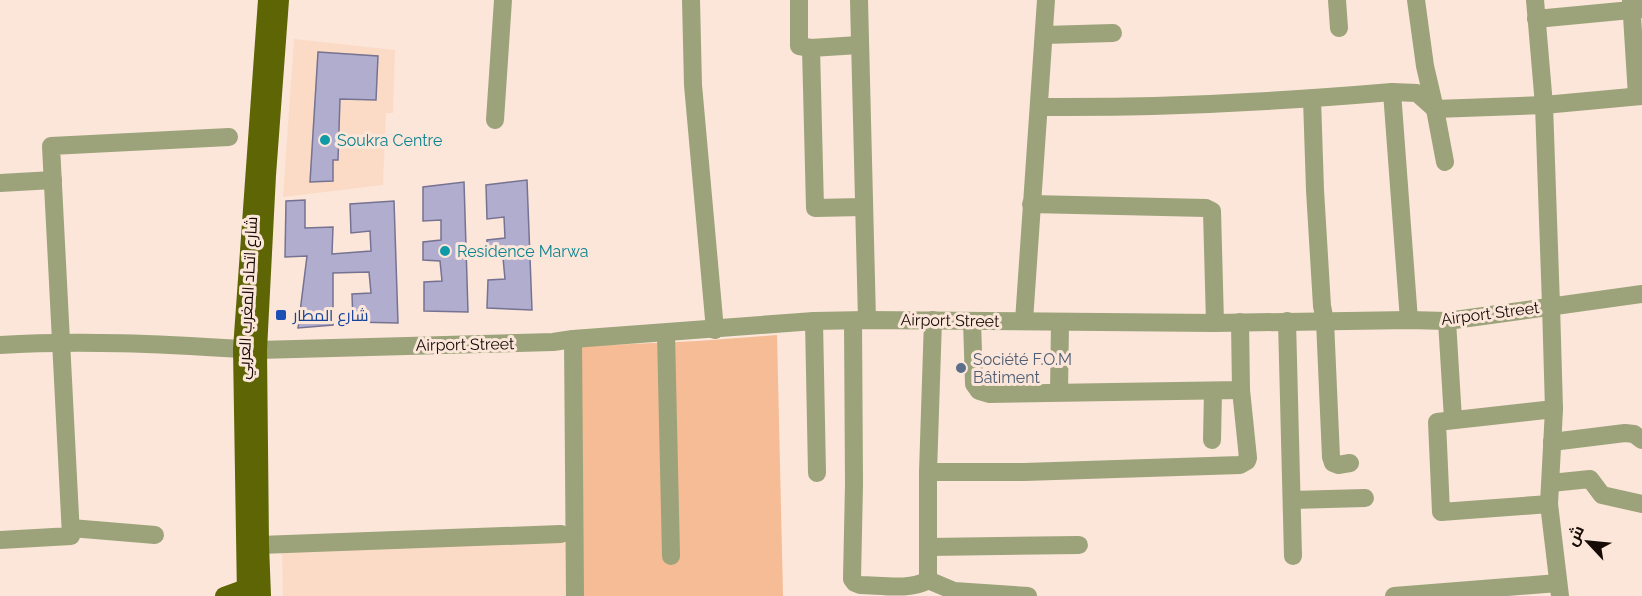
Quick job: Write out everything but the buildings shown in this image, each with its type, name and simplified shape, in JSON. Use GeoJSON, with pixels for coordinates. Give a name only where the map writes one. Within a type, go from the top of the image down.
{"type":"FeatureCollection","features":[{"type":"Feature","properties":{"kind":"main road","name":"شارع اتحاد المغرب العربي"},"geometry":{"type":"LineString","coordinates":[[254,592],[250,350],[267,0]]}},
{"type":"Feature","properties":{"kind":"main road","name":"شارع اتحاد المغرب العربي"},"geometry":{"type":"LineString","coordinates":[[254,592],[260,545],[250,350],[267,175],[280,0]]}},
{"type":"Feature","properties":{"kind":"main road"},"geometry":{"type":"LineString","coordinates":[[224,596],[254,592]]}},
{"type":"Feature","properties":{"kind":"street"},"geometry":{"type":"LineString","coordinates":[[495,120],[503,0]]}},
{"type":"Feature","properties":{"kind":"street"},"geometry":{"type":"LineString","coordinates":[[691,0],[693,85],[715,330]]}},
{"type":"Feature","properties":{"kind":"street"},"geometry":{"type":"LineString","coordinates":[[799,0],[799,46],[811,48],[859,45]]}},
{"type":"Feature","properties":{"kind":"street"},"geometry":{"type":"LineString","coordinates":[[859,0],[863,207],[852,579],[860,585],[897,591],[928,580]]}},
{"type":"Feature","properties":{"kind":"street"},"geometry":{"type":"LineString","coordinates":[[1024,321],[1046,0]]}},
{"type":"Feature","properties":{"kind":"street"},"geometry":{"type":"LineString","coordinates":[[1337,0],[1339,28]]}},
{"type":"Feature","properties":{"kind":"street"},"geometry":{"type":"LineString","coordinates":[[1416,0],[1425,66],[1445,162]]}},
{"type":"Feature","properties":{"kind":"street"},"geometry":{"type":"LineString","coordinates":[[1394,596],[1559,589],[1549,504],[1554,409],[1544,105],[1535,0]]}},
{"type":"Feature","properties":{"kind":"street"},"geometry":{"type":"LineString","coordinates":[[1040,107],[1135,108],[1312,99],[1392,92],[1417,93],[1435,109],[1544,105],[1640,96],[1635,6],[1536,19]]}},
{"type":"Feature","properties":{"kind":"street"},"geometry":{"type":"LineString","coordinates":[[1044,35],[1113,33]]}},
{"type":"Feature","properties":{"kind":"street"},"geometry":{"type":"LineString","coordinates":[[811,48],[815,208],[863,207]]}},
{"type":"Feature","properties":{"kind":"street"},"geometry":{"type":"LineString","coordinates":[[1392,92],[1409,320]]}},
{"type":"Feature","properties":{"kind":"street"},"geometry":{"type":"LineString","coordinates":[[1312,99],[1315,202],[1325,321],[1331,457],[1333,463],[1338,465],[1350,463]]}},
{"type":"Feature","properties":{"kind":"street"},"geometry":{"type":"LineString","coordinates":[[0,540],[71,536],[51,146],[229,137]]}},
{"type":"Feature","properties":{"kind":"street"},"geometry":{"type":"LineString","coordinates":[[0,183],[53,180]]}},
{"type":"Feature","properties":{"kind":"street"},"geometry":{"type":"LineString","coordinates":[[1031,204],[1206,208],[1212,212],[1215,323]]}},
{"type":"Feature","properties":{"kind":"street","name":"Airport Street"},"geometry":{"type":"LineString","coordinates":[[0,345],[61,341],[151,343],[250,350],[553,342],[814,321],[860,320],[1060,323],[1448,321],[1642,294]]}},
{"type":"Feature","properties":{"kind":"street"},"geometry":{"type":"LineString","coordinates":[[928,580],[928,472],[933,320]]}},
{"type":"Feature","properties":{"kind":"street"},"geometry":{"type":"LineString","coordinates":[[814,321],[818,473]]}},
{"type":"Feature","properties":{"kind":"street"},"geometry":{"type":"LineString","coordinates":[[972,321],[975,387],[978,391],[989,394],[1241,390]]}},
{"type":"Feature","properties":{"kind":"street"},"geometry":{"type":"LineString","coordinates":[[1287,321],[1293,556]]}},
{"type":"Feature","properties":{"kind":"street"},"geometry":{"type":"LineString","coordinates":[[1448,321],[1453,419]]}},
{"type":"Feature","properties":{"kind":"street"},"geometry":{"type":"LineString","coordinates":[[928,472],[1024,472],[1240,465],[1248,458],[1241,390],[1240,322]]}},
{"type":"Feature","properties":{"kind":"street"},"geometry":{"type":"LineString","coordinates":[[1059,392],[1060,323]]}},
{"type":"Feature","properties":{"kind":"street"},"geometry":{"type":"LineString","coordinates":[[666,333],[671,556]]}},
{"type":"Feature","properties":{"kind":"street"},"geometry":{"type":"LineString","coordinates":[[573,339],[575,596]]}},
{"type":"Feature","properties":{"kind":"street"},"geometry":{"type":"LineString","coordinates":[[1212,440],[1213,391]]}},
{"type":"Feature","properties":{"kind":"street"},"geometry":{"type":"LineString","coordinates":[[1549,504],[1441,512],[1437,422],[1554,409]]}},
{"type":"Feature","properties":{"kind":"street"},"geometry":{"type":"LineString","coordinates":[[1552,442],[1625,433],[1634,434],[1642,440]]}},
{"type":"Feature","properties":{"kind":"street"},"geometry":{"type":"LineString","coordinates":[[1551,483],[1590,479],[1602,495],[1642,504]]}},
{"type":"Feature","properties":{"kind":"street"},"geometry":{"type":"LineString","coordinates":[[1292,500],[1365,498]]}},
{"type":"Feature","properties":{"kind":"street"},"geometry":{"type":"LineString","coordinates":[[71,528],[155,535]]}},
{"type":"Feature","properties":{"kind":"street"},"geometry":{"type":"LineString","coordinates":[[260,545],[561,534]]}},
{"type":"Feature","properties":{"kind":"street"},"geometry":{"type":"LineString","coordinates":[[928,547],[1079,545]]}},
{"type":"Feature","properties":{"kind":"street"},"geometry":{"type":"LineString","coordinates":[[928,580],[954,591],[1029,596]]}},
{"type":"Feature","properties":{"kind":"shaded area"},"geometry":{"type":"Polygon","coordinates":[[[294,39],[395,50],[393,113],[386,113],[383,185],[283,197],[294,39]]]}},
{"type":"Feature","properties":{"kind":"shaded area"},"geometry":{"type":"Polygon","coordinates":[[[777,335],[783,596],[568,596],[565,347],[777,335]]]}},
{"type":"Feature","properties":{"kind":"shaded area"},"geometry":{"type":"Polygon","coordinates":[[[567,530],[568,596],[283,596],[282,544],[567,530]]]}},
{"type":"Feature","properties":{"kind":"place","name":"Soukra Centre"},"geometry":{"type":"Point","coordinates":[325,140]}},
{"type":"Feature","properties":{"kind":"place","name":"Residence Marwa"},"geometry":{"type":"Point","coordinates":[445,251]}},
{"type":"Feature","properties":{"kind":"place","name":"شارع المطار"},"geometry":{"type":"Point","coordinates":[281,315]}},
{"type":"Feature","properties":{"kind":"place","name":"Société F.O.M Bâtiment"},"geometry":{"type":"Point","coordinates":[961,368]}}]}
